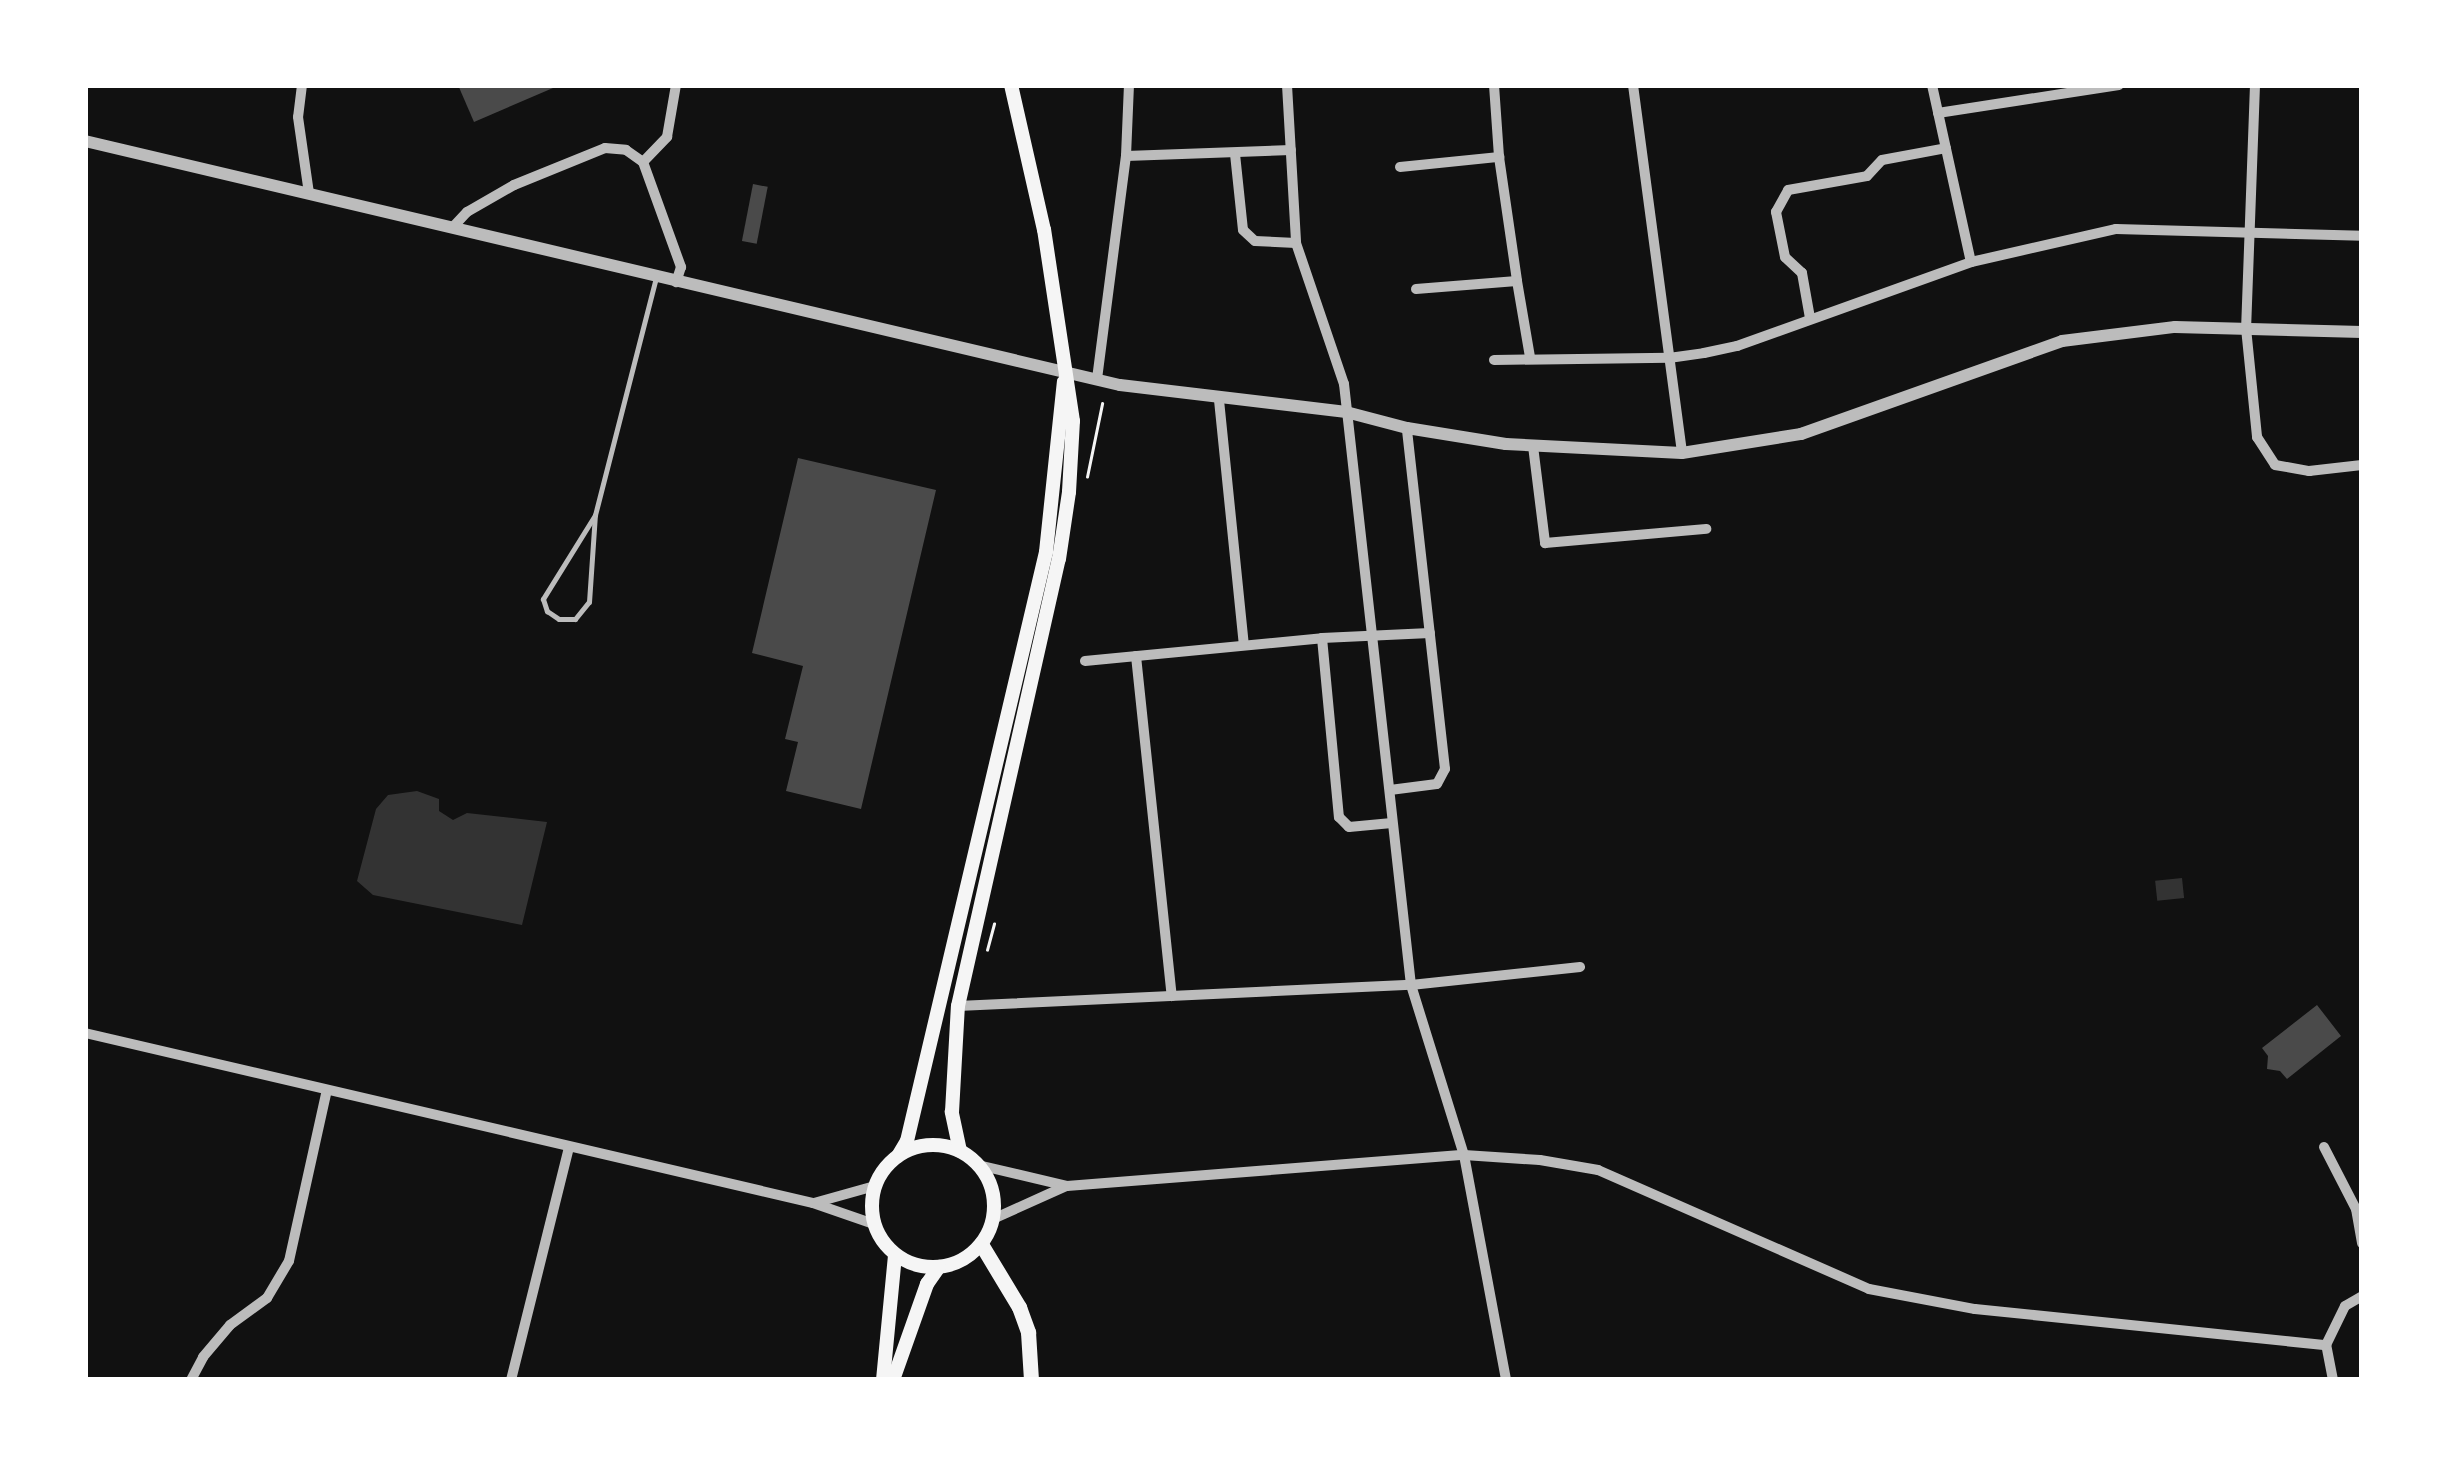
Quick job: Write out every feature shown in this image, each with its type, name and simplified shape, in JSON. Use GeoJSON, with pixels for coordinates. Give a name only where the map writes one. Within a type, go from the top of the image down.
{"type":"FeatureCollection","features":[{"type":"Feature","properties":{"kind":"highway"},"geometry":{"type":"LineString","coordinates":[[981,1244],[1019,1307],[1028,1332],[1031,1380]]}},
{"type":"Feature","properties":{"kind":"main road"},"geometry":{"type":"LineString","coordinates":[[960,1151],[952,1112],[958,1006],[1059,559],[1069,492],[1073,420],[1044,230],[1010,85]]}},
{"type":"Feature","properties":{"kind":"main road"},"geometry":{"type":"LineString","coordinates":[[898,1156],[928,1145],[960,1151],[978,1165],[988,1181],[992,1219],[981,1244],[955,1264],[939,1268],[908,1263],[895,1255],[874,1224],[874,1186],[908,1141],[1046,552],[1065,371]]}},
{"type":"Feature","properties":{"kind":"main road"},"geometry":{"type":"LineString","coordinates":[[883,1380],[895,1255]]}},
{"type":"Feature","properties":{"kind":"main road"},"geometry":{"type":"LineString","coordinates":[[893,1380],[927,1284],[939,1268]]}},
{"type":"Feature","properties":{"kind":"street"},"geometry":{"type":"LineString","coordinates":[[302,85],[298,116],[309,193]]}},
{"type":"Feature","properties":{"kind":"street"},"geometry":{"type":"LineString","coordinates":[[643,162],[667,137],[676,85]]}},
{"type":"Feature","properties":{"kind":"street"},"geometry":{"type":"LineString","coordinates":[[1097,379],[1126,156],[1129,85]]}},
{"type":"Feature","properties":{"kind":"street"},"geometry":{"type":"LineString","coordinates":[[1287,85],[1296,244],[1340,371],[1346,412],[1411,985],[1464,1154],[1506,1380]]}},
{"type":"Feature","properties":{"kind":"street"},"geometry":{"type":"LineString","coordinates":[[1494,85],[1499,157],[1530,357]]}},
{"type":"Feature","properties":{"kind":"street"},"geometry":{"type":"LineString","coordinates":[[1633,85],[1682,453]]}},
{"type":"Feature","properties":{"kind":"street"},"geometry":{"type":"LineString","coordinates":[[1932,85],[1970,262]]}},
{"type":"Feature","properties":{"kind":"street"},"geometry":{"type":"LineString","coordinates":[[1938,114],[2119,85]]}},
{"type":"Feature","properties":{"kind":"street"},"geometry":{"type":"LineString","coordinates":[[2256,85],[2246,328],[2257,437],[2275,465],[2309,471],[2362,465]]}},
{"type":"Feature","properties":{"kind":"street"},"geometry":{"type":"LineString","coordinates":[[85,141],[1097,379],[1219,400],[1346,412],[1406,428],[1533,446],[1682,453],[1801,434],[2062,341],[2175,327],[2362,332]]}},
{"type":"Feature","properties":{"kind":"street"},"geometry":{"type":"LineString","coordinates":[[453,227],[467,212],[514,185],[605,148],[626,150],[643,162],[681,266],[676,282]]}},
{"type":"Feature","properties":{"kind":"street"},"geometry":{"type":"LineString","coordinates":[[1810,318],[1802,273],[1785,257],[1776,212],[1788,190],[1867,176],[1882,160],[1946,148]]}},
{"type":"Feature","properties":{"kind":"street"},"geometry":{"type":"LineString","coordinates":[[1126,156],[1291,150]]}},
{"type":"Feature","properties":{"kind":"street"},"geometry":{"type":"LineString","coordinates":[[1235,154],[1242,230],[1256,240],[1296,244]]}},
{"type":"Feature","properties":{"kind":"street"},"geometry":{"type":"LineString","coordinates":[[1400,167],[1499,157]]}},
{"type":"Feature","properties":{"kind":"street"},"geometry":{"type":"LineString","coordinates":[[1494,360],[1669,358],[1737,346],[1970,262],[2116,230],[2250,230],[2362,236]]}},
{"type":"Feature","properties":{"kind":"street"},"geometry":{"type":"LineString","coordinates":[[1416,288],[1517,281]]}},
{"type":"Feature","properties":{"kind":"street"},"geometry":{"type":"LineString","coordinates":[[1219,400],[1244,645]]}},
{"type":"Feature","properties":{"kind":"street"},"geometry":{"type":"LineString","coordinates":[[1390,790],[1437,784],[1444,777],[1406,428]]}},
{"type":"Feature","properties":{"kind":"street"},"geometry":{"type":"LineString","coordinates":[[1533,446],[1545,543],[1706,529]]}},
{"type":"Feature","properties":{"kind":"street"},"geometry":{"type":"LineString","coordinates":[[1085,661],[1322,638],[1430,633]]}},
{"type":"Feature","properties":{"kind":"street"},"geometry":{"type":"LineString","coordinates":[[1322,638],[1339,817],[1349,827],[1392,823]]}},
{"type":"Feature","properties":{"kind":"street"},"geometry":{"type":"LineString","coordinates":[[1136,656],[1172,996]]}},
{"type":"Feature","properties":{"kind":"street"},"geometry":{"type":"LineString","coordinates":[[958,1006],[1411,985],[1580,968]]}},
{"type":"Feature","properties":{"kind":"street"},"geometry":{"type":"LineString","coordinates":[[85,1033],[813,1203],[874,1224]]}},
{"type":"Feature","properties":{"kind":"street"},"geometry":{"type":"LineString","coordinates":[[191,1380],[203,1356],[230,1325],[267,1298],[289,1262],[328,1090]]}},
{"type":"Feature","properties":{"kind":"street"},"geometry":{"type":"LineString","coordinates":[[511,1380],[569,1146]]}},
{"type":"Feature","properties":{"kind":"street"},"geometry":{"type":"LineString","coordinates":[[2324,1147],[2356,1209],[2362,1243]]}},
{"type":"Feature","properties":{"kind":"street"},"geometry":{"type":"LineString","coordinates":[[978,1165],[1067,1186],[1464,1154],[1540,1160],[1598,1170],[1870,1289],[1920,1301],[2326,1346]]}},
{"type":"Feature","properties":{"kind":"street"},"geometry":{"type":"LineString","coordinates":[[813,1203],[874,1186]]}},
{"type":"Feature","properties":{"kind":"street"},"geometry":{"type":"LineString","coordinates":[[992,1219],[1067,1186]]}},
{"type":"Feature","properties":{"kind":"street"},"geometry":{"type":"LineString","coordinates":[[2333,1380],[2326,1346],[2345,1306],[2362,1296]]}},
{"type":"Feature","properties":{"kind":"lane"},"geometry":{"type":"LineString","coordinates":[[596,515],[542,598],[547,611],[559,619],[575,619],[589,602],[596,515],[656,277]]}},
{"type":"Feature","properties":{"kind":"shaded area"},"geometry":{"type":"Polygon","coordinates":[[[417,791],[439,799],[439,811],[453,820],[467,813],[547,822],[522,925],[373,895],[357,881],[376,809],[388,795],[417,791]]]}},
{"type":"Feature","properties":{"kind":"shaded area"},"geometry":{"type":"Polygon","coordinates":[[[2182,878],[2184,898],[2157,901],[2155,881],[2182,878]]]}},
{"type":"Feature","properties":{"kind":"building"},"geometry":{"type":"Polygon","coordinates":[[[458,85],[560,85],[474,122],[458,85]]]}},
{"type":"Feature","properties":{"kind":"building"},"geometry":{"type":"Polygon","coordinates":[[[753,184],[768,187],[757,244],[742,241],[753,184]]]}},
{"type":"Feature","properties":{"kind":"building"},"geometry":{"type":"Polygon","coordinates":[[[798,458],[936,490],[861,809],[786,791],[798,742],[785,739],[803,666],[752,653],[798,458]]]}},
{"type":"Feature","properties":{"kind":"building"},"geometry":{"type":"Polygon","coordinates":[[[2317,1005],[2341,1036],[2287,1079],[2280,1071],[2267,1069],[2268,1056],[2262,1048],[2317,1005]]]}}]}
